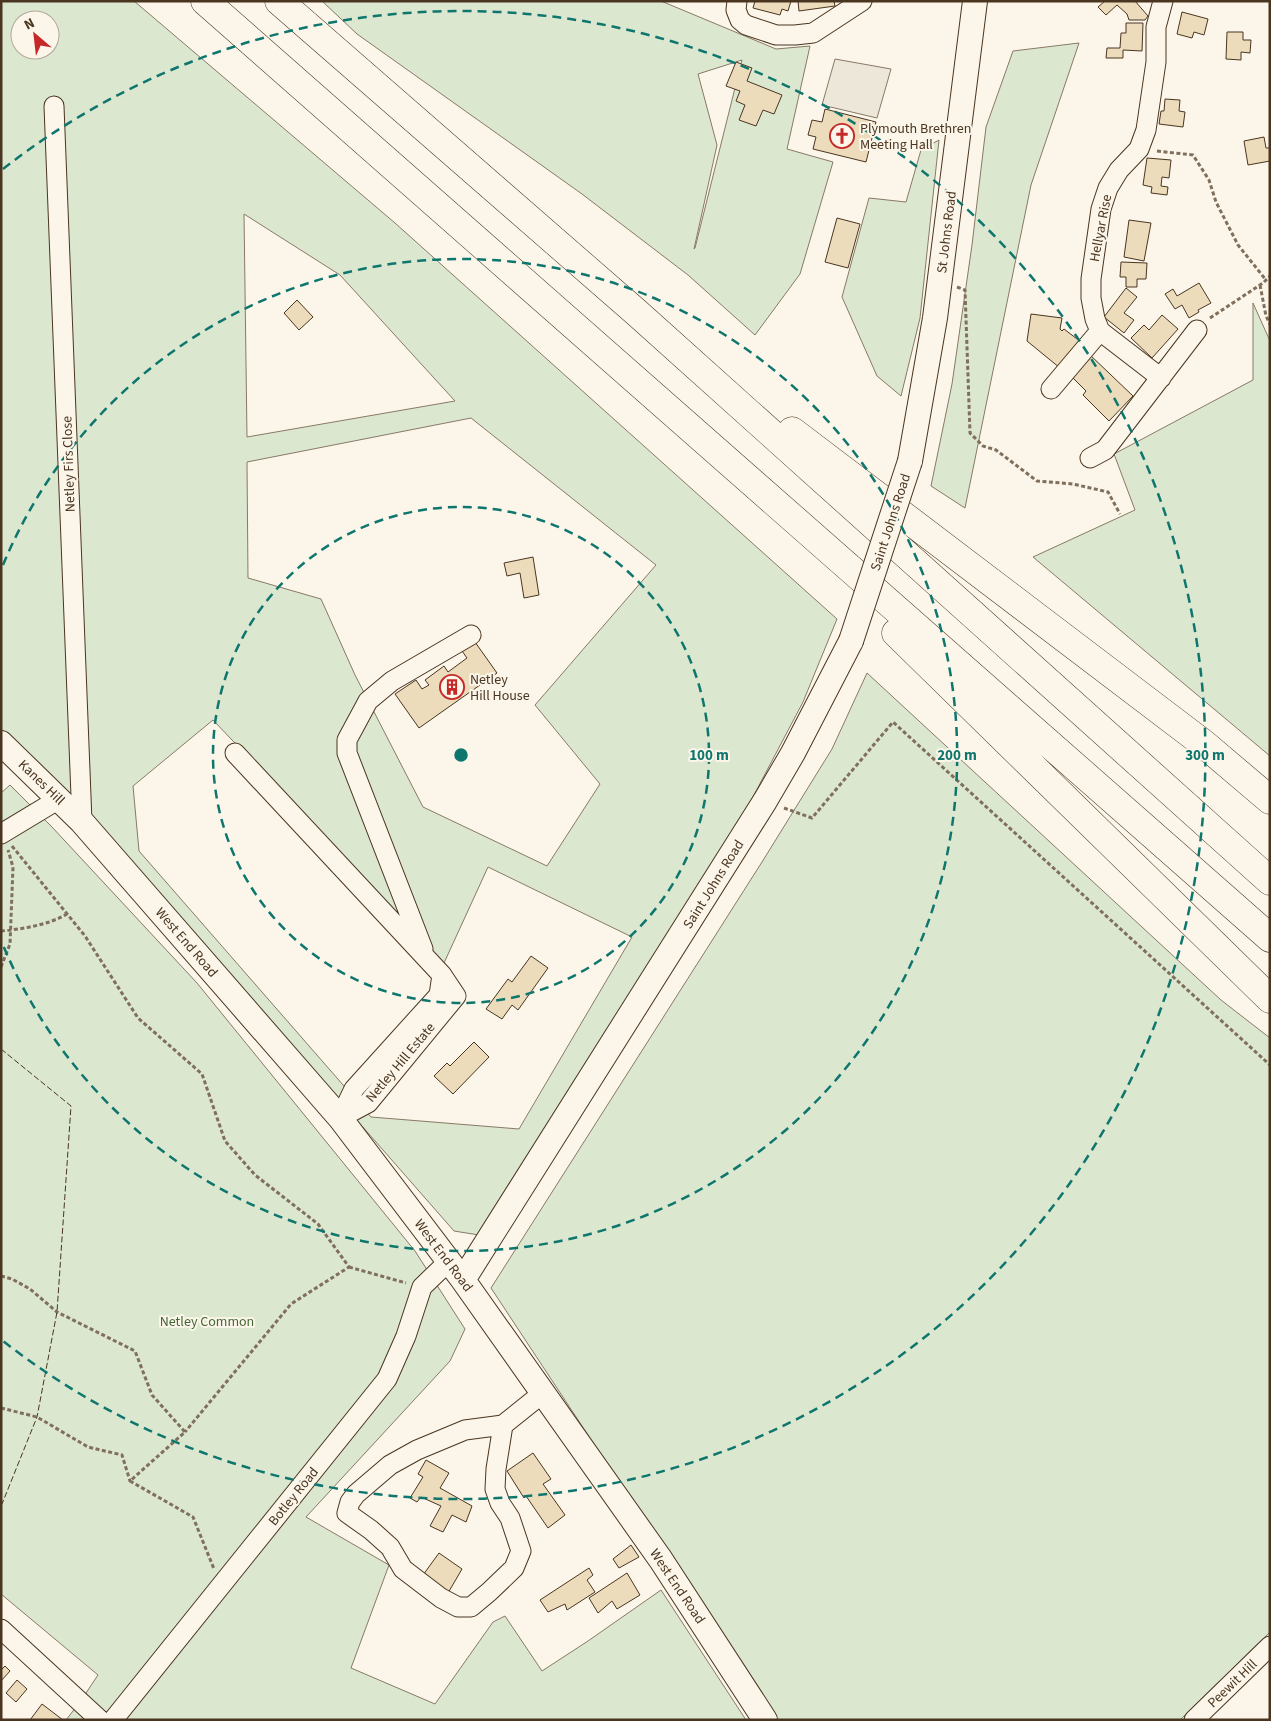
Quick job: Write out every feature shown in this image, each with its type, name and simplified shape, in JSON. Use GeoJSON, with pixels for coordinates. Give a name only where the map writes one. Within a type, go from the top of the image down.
{"type":"FeatureCollection","features":[{"type":"Feature","properties":{"kind":"highway"},"geometry":{"type":"LineString","coordinates":[[205,1],[671,413],[1270,938]]}},
{"type":"Feature","properties":{"kind":"highway"},"geometry":{"type":"LineString","coordinates":[[279,1],[636,312],[1270,881]]}},
{"type":"Feature","properties":{"kind":"highway"},"geometry":{"type":"LineString","coordinates":[[636,312],[1204,744],[1270,800]]}},
{"type":"Feature","properties":{"kind":"highway"},"geometry":{"type":"LineString","coordinates":[[671,413],[1270,999]]}},
{"type":"Feature","properties":{"kind":"main road","name":"St Johns Road"},"geometry":{"type":"LineString","coordinates":[[910,462],[935,318],[975,1]]}},
{"type":"Feature","properties":{"kind":"main road","name":"Saint Johns Road"},"geometry":{"type":"LineString","coordinates":[[463,1280],[765,801],[793,753],[851,641],[910,462]]}},
{"type":"Feature","properties":{"kind":"main road","name":"Kanes Hill"},"geometry":{"type":"LineString","coordinates":[[1,743],[82,822]]}},
{"type":"Feature","properties":{"kind":"main road","name":"West End Road"},"geometry":{"type":"LineString","coordinates":[[82,822],[340,1118],[449,1261],[661,1560],[765,1720]]}},
{"type":"Feature","properties":{"kind":"street"},"geometry":{"type":"LineString","coordinates":[[737,1],[736,10],[740,20],[746,25],[776,35],[794,35],[813,33],[862,1]]}},
{"type":"Feature","properties":{"kind":"street","name":"Hellyar Rise"},"geometry":{"type":"LineString","coordinates":[[1100,331],[1095,319],[1091,298],[1091,279],[1101,210],[1108,188],[1119,170],[1139,148],[1146,130],[1156,62],[1156,28],[1163,1]]}},
{"type":"Feature","properties":{"kind":"street","name":"Netley Firs Close"},"geometry":{"type":"LineString","coordinates":[[54,106],[82,822]]}},
{"type":"Feature","properties":{"kind":"street"},"geometry":{"type":"LineString","coordinates":[[1090,458],[1105,450],[1197,330]]}},
{"type":"Feature","properties":{"kind":"street"},"geometry":{"type":"LineString","coordinates":[[1051,389],[1100,331],[1161,378]]}},
{"type":"Feature","properties":{"kind":"street"},"geometry":{"type":"LineString","coordinates":[[427,960],[346,753],[347,740],[368,701],[392,681],[471,635]]}},
{"type":"Feature","properties":{"kind":"street","name":"Netley Hill Estate"},"geometry":{"type":"LineString","coordinates":[[235,753],[442,975],[439,995],[354,1089],[340,1118]]}},
{"type":"Feature","properties":{"kind":"street"},"geometry":{"type":"LineString","coordinates":[[1,834],[59,799]]}},
{"type":"Feature","properties":{"kind":"street","name":"Botley Road"},"geometry":{"type":"LineString","coordinates":[[113,1720],[387,1379],[406,1336],[422,1287],[449,1261]]}},
{"type":"Feature","properties":{"kind":"street"},"geometry":{"type":"LineString","coordinates":[[503,1425],[495,1489],[500,1503],[510,1518],[521,1551],[514,1568],[471,1607],[458,1607],[441,1598],[403,1568],[390,1547],[371,1530],[347,1513],[350,1502],[356,1494],[390,1465],[417,1450],[465,1430],[503,1425],[543,1394]]}},
{"type":"Feature","properties":{"kind":"street"},"geometry":{"type":"LineString","coordinates":[[1,1629],[100,1720]]}},
{"type":"Feature","properties":{"kind":"street","name":"Peewit Hill"},"geometry":{"type":"LineString","coordinates":[[1194,1720],[1270,1646]]}},
{"type":"Feature","properties":{"kind":"path"},"geometry":{"type":"LineString","coordinates":[[1139,148],[1193,155],[1209,180],[1216,202],[1238,245],[1266,280]]}},
{"type":"Feature","properties":{"kind":"path"},"geometry":{"type":"LineString","coordinates":[[1197,330],[1199,326],[1270,276]]}},
{"type":"Feature","properties":{"kind":"path"},"geometry":{"type":"LineString","coordinates":[[940,279],[965,290],[970,433],[983,446],[996,450],[1037,481],[1073,484],[1108,492],[1120,514]]}},
{"type":"Feature","properties":{"kind":"path"},"geometry":{"type":"LineString","coordinates":[[1260,284],[1266,316],[1270,324]]}},
{"type":"Feature","properties":{"kind":"path"},"geometry":{"type":"LineString","coordinates":[[765,801],[812,818],[893,722],[1270,1065]]}},
{"type":"Feature","properties":{"kind":"path"},"geometry":{"type":"LineString","coordinates":[[1,967],[10,944],[13,867],[7,845],[13,846],[86,936],[138,1018],[202,1074],[225,1141],[256,1175],[318,1224],[349,1267],[422,1287]]}},
{"type":"Feature","properties":{"kind":"path"},"geometry":{"type":"LineString","coordinates":[[1,931],[57,920],[67,914]]}},
{"type":"Feature","properties":{"kind":"path"},"geometry":{"type":"LineString","coordinates":[[130,1481],[185,1432],[290,1304],[349,1267]]}},
{"type":"Feature","properties":{"kind":"path"},"geometry":{"type":"LineString","coordinates":[[1,1276],[12,1279],[30,1289],[57,1312],[135,1351],[152,1395],[185,1432]]}},
{"type":"Feature","properties":{"kind":"path"},"geometry":{"type":"LineString","coordinates":[[1,1408],[37,1417],[88,1447],[122,1455],[130,1481],[194,1517],[220,1586]]}},
{"type":"Feature","properties":{"kind":"green space"},"geometry":{"type":"Polygon","coordinates":[[[1,1],[134,1],[395,223],[837,619],[803,702],[745,812],[479,1235],[454,1231],[120,850],[1,730],[1,1]],[[244,214],[247,437],[455,401],[340,275],[244,214]],[[471,418],[247,462],[248,578],[321,599],[355,675],[423,807],[547,866],[600,784],[535,705],[656,565],[471,418]],[[213,720],[133,786],[139,851],[371,1117],[519,1129],[632,937],[488,867],[444,963],[213,720]]]}},
{"type":"Feature","properties":{"kind":"green space"},"geometry":{"type":"Polygon","coordinates":[[[322,1],[661,1],[776,49],[810,46],[787,149],[833,162],[800,274],[755,335],[688,275],[582,194],[357,34],[322,1]],[[742,60],[698,74],[717,145],[695,248],[742,60]]]}},
{"type":"Feature","properties":{"kind":"green space"},"geometry":{"type":"Polygon","coordinates":[[[1079,43],[1031,185],[965,508],[931,486],[952,384],[972,245],[986,127],[1013,51],[1079,43]]]}},
{"type":"Feature","properties":{"kind":"green space"},"geometry":{"type":"Polygon","coordinates":[[[939,140],[920,318],[901,396],[877,376],[842,297],[869,198],[906,202],[921,150],[939,140]]]}},
{"type":"Feature","properties":{"kind":"green space"},"geometry":{"type":"Polygon","coordinates":[[[1253,303],[1270,341],[1270,756],[1033,557],[1135,510],[1114,454],[1253,380],[1253,303]]]}},
{"type":"Feature","properties":{"kind":"green space"},"geometry":{"type":"Polygon","coordinates":[[[867,673],[1221,1000],[1270,1038],[1270,1632],[1180,1720],[776,1720],[491,1288],[832,749],[867,673]]]}},
{"type":"Feature","properties":{"kind":"green space","name":"Netley Common"},"geometry":{"type":"Polygon","coordinates":[[[10,785],[52,827],[197,983],[415,1251],[465,1329],[450,1361],[306,1517],[389,1565],[351,1668],[435,1704],[493,1622],[505,1616],[542,1671],[661,1590],[746,1720],[66,1720],[98,1675],[1,1594],[1,793],[10,785]]]}},
{"type":"Feature","properties":{"kind":"shaded area"},"geometry":{"type":"Polygon","coordinates":[[[835,59],[891,69],[877,118],[822,105],[835,59]]]}},
{"type":"Feature","properties":{"kind":"building"},"geometry":{"type":"Polygon","coordinates":[[[755,1],[791,1],[788,11],[782,9],[780,15],[753,8],[755,1]]]}},
{"type":"Feature","properties":{"kind":"building"},"geometry":{"type":"Polygon","coordinates":[[[798,1],[834,1],[835,6],[799,11],[798,1]]]}},
{"type":"Feature","properties":{"kind":"building"},"geometry":{"type":"Polygon","coordinates":[[[1105,1],[1135,1],[1148,16],[1145,20],[1129,20],[1127,14],[1117,5],[1106,15],[1098,7],[1105,1]]]}},
{"type":"Feature","properties":{"kind":"building"},"geometry":{"type":"Polygon","coordinates":[[[1182,12],[1208,19],[1204,35],[1194,32],[1192,38],[1177,34],[1182,12]]]}},
{"type":"Feature","properties":{"kind":"building"},"geometry":{"type":"Polygon","coordinates":[[[1126,23],[1143,23],[1142,51],[1123,50],[1123,58],[1106,58],[1107,48],[1120,48],[1121,33],[1126,33],[1126,23]]]}},
{"type":"Feature","properties":{"kind":"building"},"geometry":{"type":"Polygon","coordinates":[[[1227,32],[1243,32],[1243,40],[1251,40],[1250,53],[1241,52],[1241,60],[1226,59],[1227,32]]]}},
{"type":"Feature","properties":{"kind":"building"},"geometry":{"type":"Polygon","coordinates":[[[736,62],[752,68],[747,81],[782,95],[774,114],[763,110],[756,126],[739,120],[745,105],[736,101],[740,91],[726,86],[736,62]]]}},
{"type":"Feature","properties":{"kind":"building"},"geometry":{"type":"Polygon","coordinates":[[[1165,99],[1180,100],[1179,111],[1185,112],[1183,127],[1159,124],[1161,111],[1164,111],[1165,99]]]}},
{"type":"Feature","properties":{"kind":"building","name":"Plymouth Brethren Meeting Hall"},"geometry":{"type":"Polygon","coordinates":[[[825,109],[876,122],[866,162],[813,149],[816,137],[808,135],[812,120],[822,122],[825,109]]]}},
{"type":"Feature","properties":{"kind":"building"},"geometry":{"type":"Polygon","coordinates":[[[1264,137],[1266,148],[1270,148],[1270,161],[1248,165],[1244,141],[1264,137]]]}},
{"type":"Feature","properties":{"kind":"building"},"geometry":{"type":"Polygon","coordinates":[[[1147,158],[1171,160],[1169,178],[1162,177],[1161,186],[1168,187],[1167,195],[1151,193],[1152,187],[1143,185],[1147,158]]]}},
{"type":"Feature","properties":{"kind":"building"},"geometry":{"type":"Polygon","coordinates":[[[837,218],[860,224],[848,268],[825,262],[837,218]]]}},
{"type":"Feature","properties":{"kind":"building"},"geometry":{"type":"Polygon","coordinates":[[[1129,220],[1151,223],[1144,261],[1124,257],[1129,220]]]}},
{"type":"Feature","properties":{"kind":"building"},"geometry":{"type":"Polygon","coordinates":[[[1121,262],[1147,263],[1146,279],[1137,279],[1137,287],[1126,287],[1126,277],[1120,277],[1121,262]]]}},
{"type":"Feature","properties":{"kind":"building"},"geometry":{"type":"Polygon","coordinates":[[[1199,283],[1211,303],[1198,310],[1199,312],[1189,318],[1182,305],[1175,309],[1165,294],[1173,289],[1177,296],[1199,283]]]}},
{"type":"Feature","properties":{"kind":"building"},"geometry":{"type":"Polygon","coordinates":[[[1126,288],[1137,297],[1124,313],[1134,320],[1124,333],[1104,317],[1126,288]]]}},
{"type":"Feature","properties":{"kind":"building"},"geometry":{"type":"Polygon","coordinates":[[[297,300],[313,317],[299,330],[284,313],[297,300]]]}},
{"type":"Feature","properties":{"kind":"building"},"geometry":{"type":"Polygon","coordinates":[[[1031,314],[1062,318],[1060,329],[1062,331],[1064,329],[1081,342],[1060,368],[1027,341],[1031,314]]]}},
{"type":"Feature","properties":{"kind":"building"},"geometry":{"type":"Polygon","coordinates":[[[1162,315],[1178,329],[1152,358],[1131,338],[1144,325],[1149,330],[1162,315]]]}},
{"type":"Feature","properties":{"kind":"building"},"geometry":{"type":"Polygon","coordinates":[[[1088,353],[1133,396],[1109,421],[1083,395],[1086,391],[1068,373],[1088,353]]]}},
{"type":"Feature","properties":{"kind":"building"},"geometry":{"type":"Polygon","coordinates":[[[533,557],[539,595],[524,598],[520,573],[507,576],[504,563],[533,557]]]}},
{"type":"Feature","properties":{"kind":"building","name":"Netley Hill House"},"geometry":{"type":"Polygon","coordinates":[[[475,642],[497,673],[419,728],[395,694],[416,680],[422,689],[429,685],[425,680],[444,666],[448,672],[467,658],[462,651],[475,642]]]}},
{"type":"Feature","properties":{"kind":"building"},"geometry":{"type":"Polygon","coordinates":[[[531,956],[548,968],[518,1010],[512,1005],[502,1019],[486,1009],[508,979],[512,982],[531,956]]]}},
{"type":"Feature","properties":{"kind":"building"},"geometry":{"type":"Polygon","coordinates":[[[474,1042],[489,1057],[453,1094],[434,1076],[447,1063],[450,1066],[474,1042]]]}},
{"type":"Feature","properties":{"kind":"building"},"geometry":{"type":"Polygon","coordinates":[[[533,1453],[551,1479],[543,1484],[565,1515],[548,1528],[526,1496],[524,1498],[507,1471],[533,1453]]]}},
{"type":"Feature","properties":{"kind":"building"},"geometry":{"type":"Polygon","coordinates":[[[426,1460],[449,1473],[440,1488],[472,1506],[466,1522],[452,1515],[443,1532],[430,1526],[441,1506],[421,1497],[417,1502],[410,1498],[423,1477],[418,1474],[426,1460]]]}},
{"type":"Feature","properties":{"kind":"building"},"geometry":{"type":"Polygon","coordinates":[[[631,1545],[639,1557],[619,1568],[613,1559],[631,1545]]]}},
{"type":"Feature","properties":{"kind":"building"},"geometry":{"type":"Polygon","coordinates":[[[439,1553],[462,1569],[448,1593],[423,1575],[439,1553]]]}},
{"type":"Feature","properties":{"kind":"building"},"geometry":{"type":"Polygon","coordinates":[[[589,1568],[593,1575],[587,1580],[595,1592],[567,1610],[565,1604],[548,1612],[540,1600],[589,1568]]]}},
{"type":"Feature","properties":{"kind":"building"},"geometry":{"type":"Polygon","coordinates":[[[627,1573],[640,1595],[617,1609],[612,1601],[598,1613],[589,1598],[627,1573]]]}},
{"type":"Feature","properties":{"kind":"building"},"geometry":{"type":"Polygon","coordinates":[[[5,1666],[10,1671],[1,1681],[1,1670],[5,1666]]]}},
{"type":"Feature","properties":{"kind":"building"},"geometry":{"type":"Polygon","coordinates":[[[17,1680],[27,1689],[16,1702],[6,1693],[17,1680]]]}},
{"type":"Feature","properties":{"kind":"building"},"geometry":{"type":"Polygon","coordinates":[[[42,1704],[63,1720],[30,1720],[42,1704]]]}},
{"type":"Feature","properties":{"kind":"fence"},"geometry":{"type":"LineString","coordinates":[[1,1049],[71,1106],[57,1312],[37,1417],[1,1503]]}},
{"type":"Feature","properties":{"kind":"place","name":"Plymouth Brethren Meeting Hall"},"geometry":{"type":"Point","coordinates":[842,136]}},
{"type":"Feature","properties":{"kind":"place","name":"Netley Hill House"},"geometry":{"type":"Point","coordinates":[452,687]}}]}
